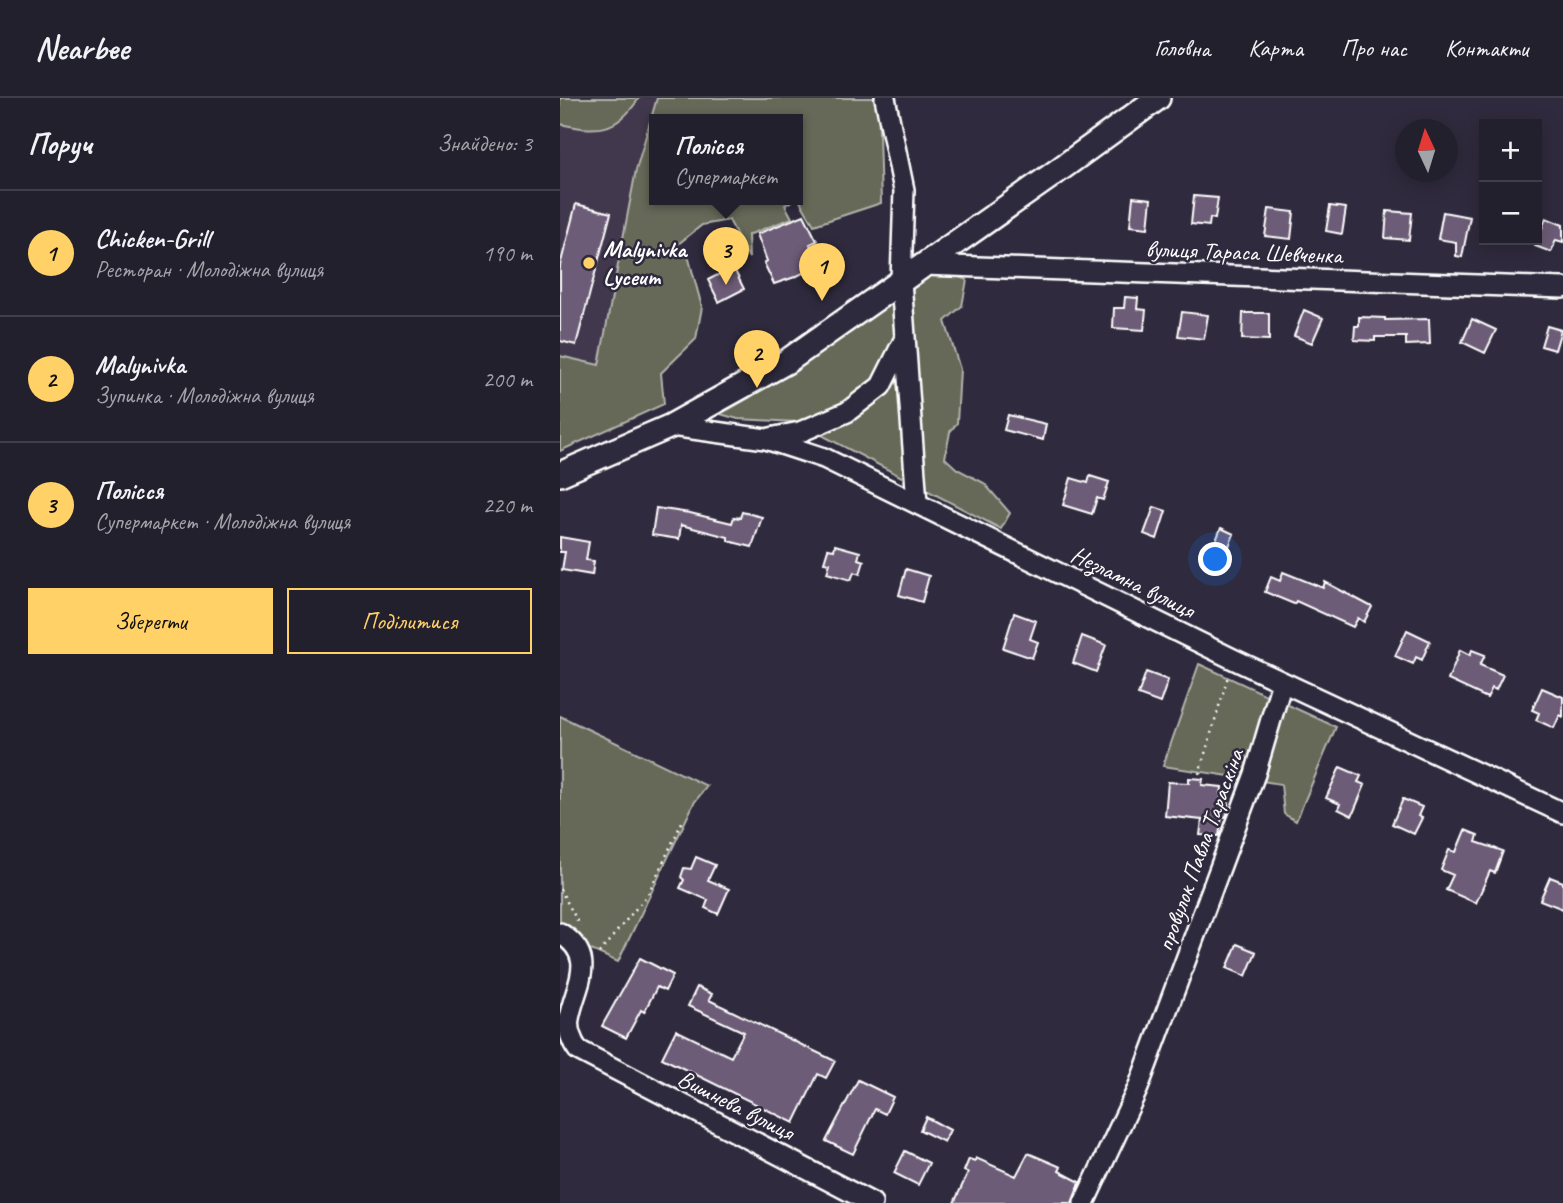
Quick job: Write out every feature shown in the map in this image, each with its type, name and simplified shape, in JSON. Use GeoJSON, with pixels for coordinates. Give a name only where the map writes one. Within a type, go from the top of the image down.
{"type":"FeatureCollection","features":[{"type":"Feature","properties":{"kind":"street"},"geometry":{"type":"LineString","coordinates":[[885,98],[904,190],[901,281],[917,503]]}},
{"type":"Feature","properties":{"kind":"street"},"geometry":{"type":"LineString","coordinates":[[560,474],[671,426],[786,362],[1158,98]]}},
{"type":"Feature","properties":{"kind":"street","name":"вулиця Тараса Шевченка"},"geometry":{"type":"LineString","coordinates":[[924,265],[1563,288]]}},
{"type":"Feature","properties":{"kind":"street"},"geometry":{"type":"LineString","coordinates":[[766,439],[800,432],[847,412],[881,386],[905,339]]}},
{"type":"Feature","properties":{"kind":"street","name":"Незламна вулиця"},"geometry":{"type":"LineString","coordinates":[[671,426],[766,439],[824,458],[1233,659],[1563,813]]}},
{"type":"Feature","properties":{"kind":"street","name":"провулок Павла Тараскіна"},"geometry":{"type":"LineString","coordinates":[[1084,1203],[1138,1088],[1255,774],[1282,682]]}},
{"type":"Feature","properties":{"kind":"street","name":"Вишнева вулиця"},"geometry":{"type":"LineString","coordinates":[[560,933],[579,953],[583,973],[568,1021],[572,1042],[578,1050],[872,1203]]}},
{"type":"Feature","properties":{"kind":"path"},"geometry":{"type":"LineString","coordinates":[[1199,774],[1233,659]]}},
{"type":"Feature","properties":{"kind":"path"},"geometry":{"type":"LineString","coordinates":[[595,957],[648,894],[684,818]]}},
{"type":"Feature","properties":{"kind":"shaded area","name":"Malynivka Lyceum"},"geometry":{"type":"Polygon","coordinates":[[[639,98],[657,98],[652,114],[649,114],[649,125],[636,170],[599,365],[560,356],[560,124],[587,130],[631,109],[639,98]]]}},
{"type":"Feature","properties":{"kind":"green space"},"geometry":{"type":"Polygon","coordinates":[[[560,98],[639,98],[614,124],[595,129],[560,124],[560,98]]]}},
{"type":"Feature","properties":{"kind":"green space"},"geometry":{"type":"Polygon","coordinates":[[[657,98],[878,98],[881,203],[814,225],[802,205],[803,114],[652,114],[657,98]]]}},
{"type":"Feature","properties":{"kind":"green space"},"geometry":{"type":"Polygon","coordinates":[[[649,125],[649,205],[785,205],[792,218],[748,235],[749,258],[729,220],[702,225],[677,245],[689,259],[702,307],[696,339],[661,373],[664,404],[560,451],[560,356],[599,365],[636,170],[649,125]]]}},
{"type":"Feature","properties":{"kind":"green space"},"geometry":{"type":"Polygon","coordinates":[[[936,268],[967,280],[962,306],[945,321],[960,369],[957,423],[950,432],[945,458],[957,469],[984,483],[1010,513],[1001,529],[797,422],[738,419],[720,414],[749,398],[936,268]]]}},
{"type":"Feature","properties":{"kind":"green space"},"geometry":{"type":"Polygon","coordinates":[[[1199,664],[1336,727],[1296,821],[1284,814],[1281,784],[1163,766],[1199,664]]]}},
{"type":"Feature","properties":{"kind":"green space"},"geometry":{"type":"Polygon","coordinates":[[[560,716],[707,786],[694,803],[618,962],[560,936],[560,716]]]}},
{"type":"Feature","properties":{"kind":"building"},"geometry":{"type":"Polygon","coordinates":[[[1194,196],[1218,198],[1215,219],[1210,218],[1209,226],[1191,224],[1194,196]]]}},
{"type":"Feature","properties":{"kind":"building"},"geometry":{"type":"Polygon","coordinates":[[[1133,197],[1151,199],[1148,228],[1130,226],[1133,197]]]}},
{"type":"Feature","properties":{"kind":"building"},"geometry":{"type":"Polygon","coordinates":[[[576,204],[611,213],[576,345],[560,341],[560,266],[576,204]]]}},
{"type":"Feature","properties":{"kind":"building"},"geometry":{"type":"Polygon","coordinates":[[[1330,206],[1346,208],[1342,234],[1326,231],[1330,206]]]}},
{"type":"Feature","properties":{"kind":"building"},"geometry":{"type":"Polygon","coordinates":[[[1269,209],[1294,212],[1291,239],[1265,236],[1269,209]]]}},
{"type":"Feature","properties":{"kind":"building"},"geometry":{"type":"Polygon","coordinates":[[[1387,211],[1412,213],[1409,240],[1385,238],[1387,211]]]}},
{"type":"Feature","properties":{"kind":"building"},"geometry":{"type":"Polygon","coordinates":[[[1443,212],[1470,217],[1462,257],[1456,256],[1456,242],[1438,239],[1443,212]]]}},
{"type":"Feature","properties":{"kind":"building"},"geometry":{"type":"Polygon","coordinates":[[[804,215],[817,241],[810,244],[817,266],[774,284],[764,263],[767,261],[757,234],[804,215]]]}},
{"type":"Feature","properties":{"kind":"building"},"geometry":{"type":"Polygon","coordinates":[[[1546,218],[1563,225],[1563,242],[1556,240],[1551,252],[1535,246],[1542,245],[1542,228],[1546,218]]]}},
{"type":"Feature","properties":{"kind":"building"},"geometry":{"type":"Polygon","coordinates":[[[733,267],[744,289],[719,302],[708,280],[733,267]]]}},
{"type":"Feature","properties":{"kind":"building"},"geometry":{"type":"Polygon","coordinates":[[[1125,297],[1138,298],[1137,309],[1146,310],[1144,330],[1113,328],[1114,308],[1124,308],[1125,297]]]}},
{"type":"Feature","properties":{"kind":"building"},"geometry":{"type":"Polygon","coordinates":[[[1304,310],[1323,318],[1312,343],[1294,336],[1304,310]]]}},
{"type":"Feature","properties":{"kind":"building"},"geometry":{"type":"Polygon","coordinates":[[[1182,312],[1208,315],[1204,339],[1178,336],[1182,312]]]}},
{"type":"Feature","properties":{"kind":"building"},"geometry":{"type":"Polygon","coordinates":[[[1243,313],[1269,313],[1269,340],[1242,339],[1243,313]]]}},
{"type":"Feature","properties":{"kind":"building"},"geometry":{"type":"Polygon","coordinates":[[[1359,317],[1385,320],[1429,319],[1430,344],[1406,345],[1406,337],[1375,337],[1375,341],[1354,340],[1359,317]]]}},
{"type":"Feature","properties":{"kind":"building"},"geometry":{"type":"Polygon","coordinates":[[[1472,319],[1496,330],[1485,353],[1462,342],[1472,319]]]}},
{"type":"Feature","properties":{"kind":"building"},"geometry":{"type":"Polygon","coordinates":[[[1547,326],[1561,330],[1555,350],[1541,346],[1547,326]]]}},
{"type":"Feature","properties":{"kind":"building"},"geometry":{"type":"Polygon","coordinates":[[[1008,415],[1046,424],[1043,440],[1004,430],[1008,415]]]}},
{"type":"Feature","properties":{"kind":"building"},"geometry":{"type":"Polygon","coordinates":[[[1090,476],[1109,482],[1103,500],[1097,498],[1092,514],[1063,505],[1071,478],[1088,483],[1090,476]]]}},
{"type":"Feature","properties":{"kind":"building"},"geometry":{"type":"Polygon","coordinates":[[[1154,507],[1166,511],[1157,539],[1144,534],[1154,507]]]}},
{"type":"Feature","properties":{"kind":"building"},"geometry":{"type":"Polygon","coordinates":[[[656,508],[732,523],[734,517],[740,518],[742,512],[762,517],[752,547],[728,541],[728,537],[681,525],[679,539],[652,535],[656,508]]]}},
{"type":"Feature","properties":{"kind":"building"},"geometry":{"type":"Polygon","coordinates":[[[1221,528],[1234,534],[1220,568],[1207,562],[1221,528]]]}},
{"type":"Feature","properties":{"kind":"building"},"geometry":{"type":"Polygon","coordinates":[[[560,537],[589,542],[586,560],[594,561],[592,575],[562,570],[565,552],[560,552],[560,537]]]}},
{"type":"Feature","properties":{"kind":"building"},"geometry":{"type":"Polygon","coordinates":[[[835,545],[860,552],[858,559],[864,561],[860,574],[854,572],[851,580],[827,573],[830,563],[824,562],[828,549],[834,550],[835,545]]]}},
{"type":"Feature","properties":{"kind":"building"},"geometry":{"type":"Polygon","coordinates":[[[906,569],[929,576],[922,602],[899,595],[906,569]]]}},
{"type":"Feature","properties":{"kind":"building"},"geometry":{"type":"Polygon","coordinates":[[[1283,572],[1323,588],[1325,582],[1372,607],[1364,622],[1358,618],[1353,627],[1296,601],[1294,604],[1265,592],[1271,577],[1280,581],[1283,572]]]}},
{"type":"Feature","properties":{"kind":"building"},"geometry":{"type":"Polygon","coordinates":[[[1014,613],[1036,621],[1030,639],[1038,642],[1032,658],[1003,648],[1014,613]]]}},
{"type":"Feature","properties":{"kind":"building"},"geometry":{"type":"Polygon","coordinates":[[[1407,630],[1430,641],[1422,660],[1416,657],[1413,664],[1395,656],[1407,630]]]}},
{"type":"Feature","properties":{"kind":"building"},"geometry":{"type":"Polygon","coordinates":[[[1082,636],[1106,645],[1096,672],[1073,663],[1082,636]]]}},
{"type":"Feature","properties":{"kind":"building"},"geometry":{"type":"Polygon","coordinates":[[[1460,650],[1470,655],[1472,650],[1485,655],[1480,665],[1503,675],[1496,690],[1492,688],[1487,698],[1448,680],[1460,650]]]}},
{"type":"Feature","properties":{"kind":"building"},"geometry":{"type":"Polygon","coordinates":[[[1146,672],[1168,680],[1160,703],[1138,695],[1146,672]]]}},
{"type":"Feature","properties":{"kind":"building"},"geometry":{"type":"Polygon","coordinates":[[[1542,688],[1563,697],[1563,717],[1560,715],[1554,728],[1536,720],[1539,713],[1532,710],[1542,688]]]}},
{"type":"Feature","properties":{"kind":"building"},"geometry":{"type":"Polygon","coordinates":[[[1340,767],[1361,776],[1358,782],[1365,785],[1352,816],[1338,809],[1340,804],[1326,798],[1340,767]]]}},
{"type":"Feature","properties":{"kind":"building"},"geometry":{"type":"Polygon","coordinates":[[[1189,778],[1203,779],[1202,785],[1222,787],[1221,797],[1229,798],[1228,811],[1226,817],[1222,816],[1219,836],[1200,835],[1202,820],[1165,816],[1168,782],[1189,783],[1189,778]]]}},
{"type":"Feature","properties":{"kind":"building"},"geometry":{"type":"Polygon","coordinates":[[[1403,799],[1422,807],[1418,816],[1422,818],[1414,834],[1392,824],[1403,799]]]}},
{"type":"Feature","properties":{"kind":"building"},"geometry":{"type":"Polygon","coordinates":[[[1465,830],[1478,835],[1476,842],[1503,851],[1495,873],[1490,871],[1476,903],[1446,890],[1453,875],[1441,870],[1449,850],[1456,852],[1465,830]]]}},
{"type":"Feature","properties":{"kind":"building"},"geometry":{"type":"Polygon","coordinates":[[[696,857],[715,865],[708,880],[729,889],[718,914],[705,908],[708,900],[680,888],[684,880],[681,877],[684,868],[691,869],[696,857]]]}},
{"type":"Feature","properties":{"kind":"building"},"geometry":{"type":"Polygon","coordinates":[[[1550,877],[1563,882],[1563,909],[1540,900],[1550,877]]]}},
{"type":"Feature","properties":{"kind":"building"},"geometry":{"type":"Polygon","coordinates":[[[1237,944],[1256,952],[1246,976],[1227,968],[1237,944]]]}},
{"type":"Feature","properties":{"kind":"building"},"geometry":{"type":"Polygon","coordinates":[[[640,958],[673,975],[665,991],[657,987],[626,1038],[602,1026],[640,958]]]}},
{"type":"Feature","properties":{"kind":"building"},"geometry":{"type":"Polygon","coordinates":[[[697,987],[712,994],[709,1000],[835,1061],[826,1078],[818,1074],[794,1123],[662,1058],[676,1030],[731,1057],[744,1032],[688,1006],[697,987]]]}},
{"type":"Feature","properties":{"kind":"building"},"geometry":{"type":"Polygon","coordinates":[[[858,1080],[893,1097],[885,1114],[875,1109],[853,1154],[826,1141],[858,1080]]]}},
{"type":"Feature","properties":{"kind":"building"},"geometry":{"type":"Polygon","coordinates":[[[926,1117],[950,1130],[944,1142],[920,1130],[926,1117]]]}},
{"type":"Feature","properties":{"kind":"building"},"geometry":{"type":"Polygon","coordinates":[[[905,1151],[929,1163],[918,1185],[894,1173],[905,1151]]]}},
{"type":"Feature","properties":{"kind":"building"},"geometry":{"type":"Polygon","coordinates":[[[1028,1153],[1061,1167],[1059,1171],[1080,1182],[1072,1203],[954,1203],[968,1173],[964,1171],[969,1159],[975,1161],[976,1158],[1016,1176],[1028,1153]]]}},
{"type":"Feature","properties":{"kind":"place","name":"Malynivka Lyceum"},"geometry":{"type":"Point","coordinates":[589,263]}},
{"type":"Feature","properties":{"kind":"place","name":"Полісся"},"geometry":{"type":"Point","coordinates":[726,285]}},
{"type":"Feature","properties":{"kind":"place","name":"Chicken-Grill"},"geometry":{"type":"Point","coordinates":[822,301]}},
{"type":"Feature","properties":{"kind":"place","name":"Malynivka"},"geometry":{"type":"Point","coordinates":[757,388]}}]}
